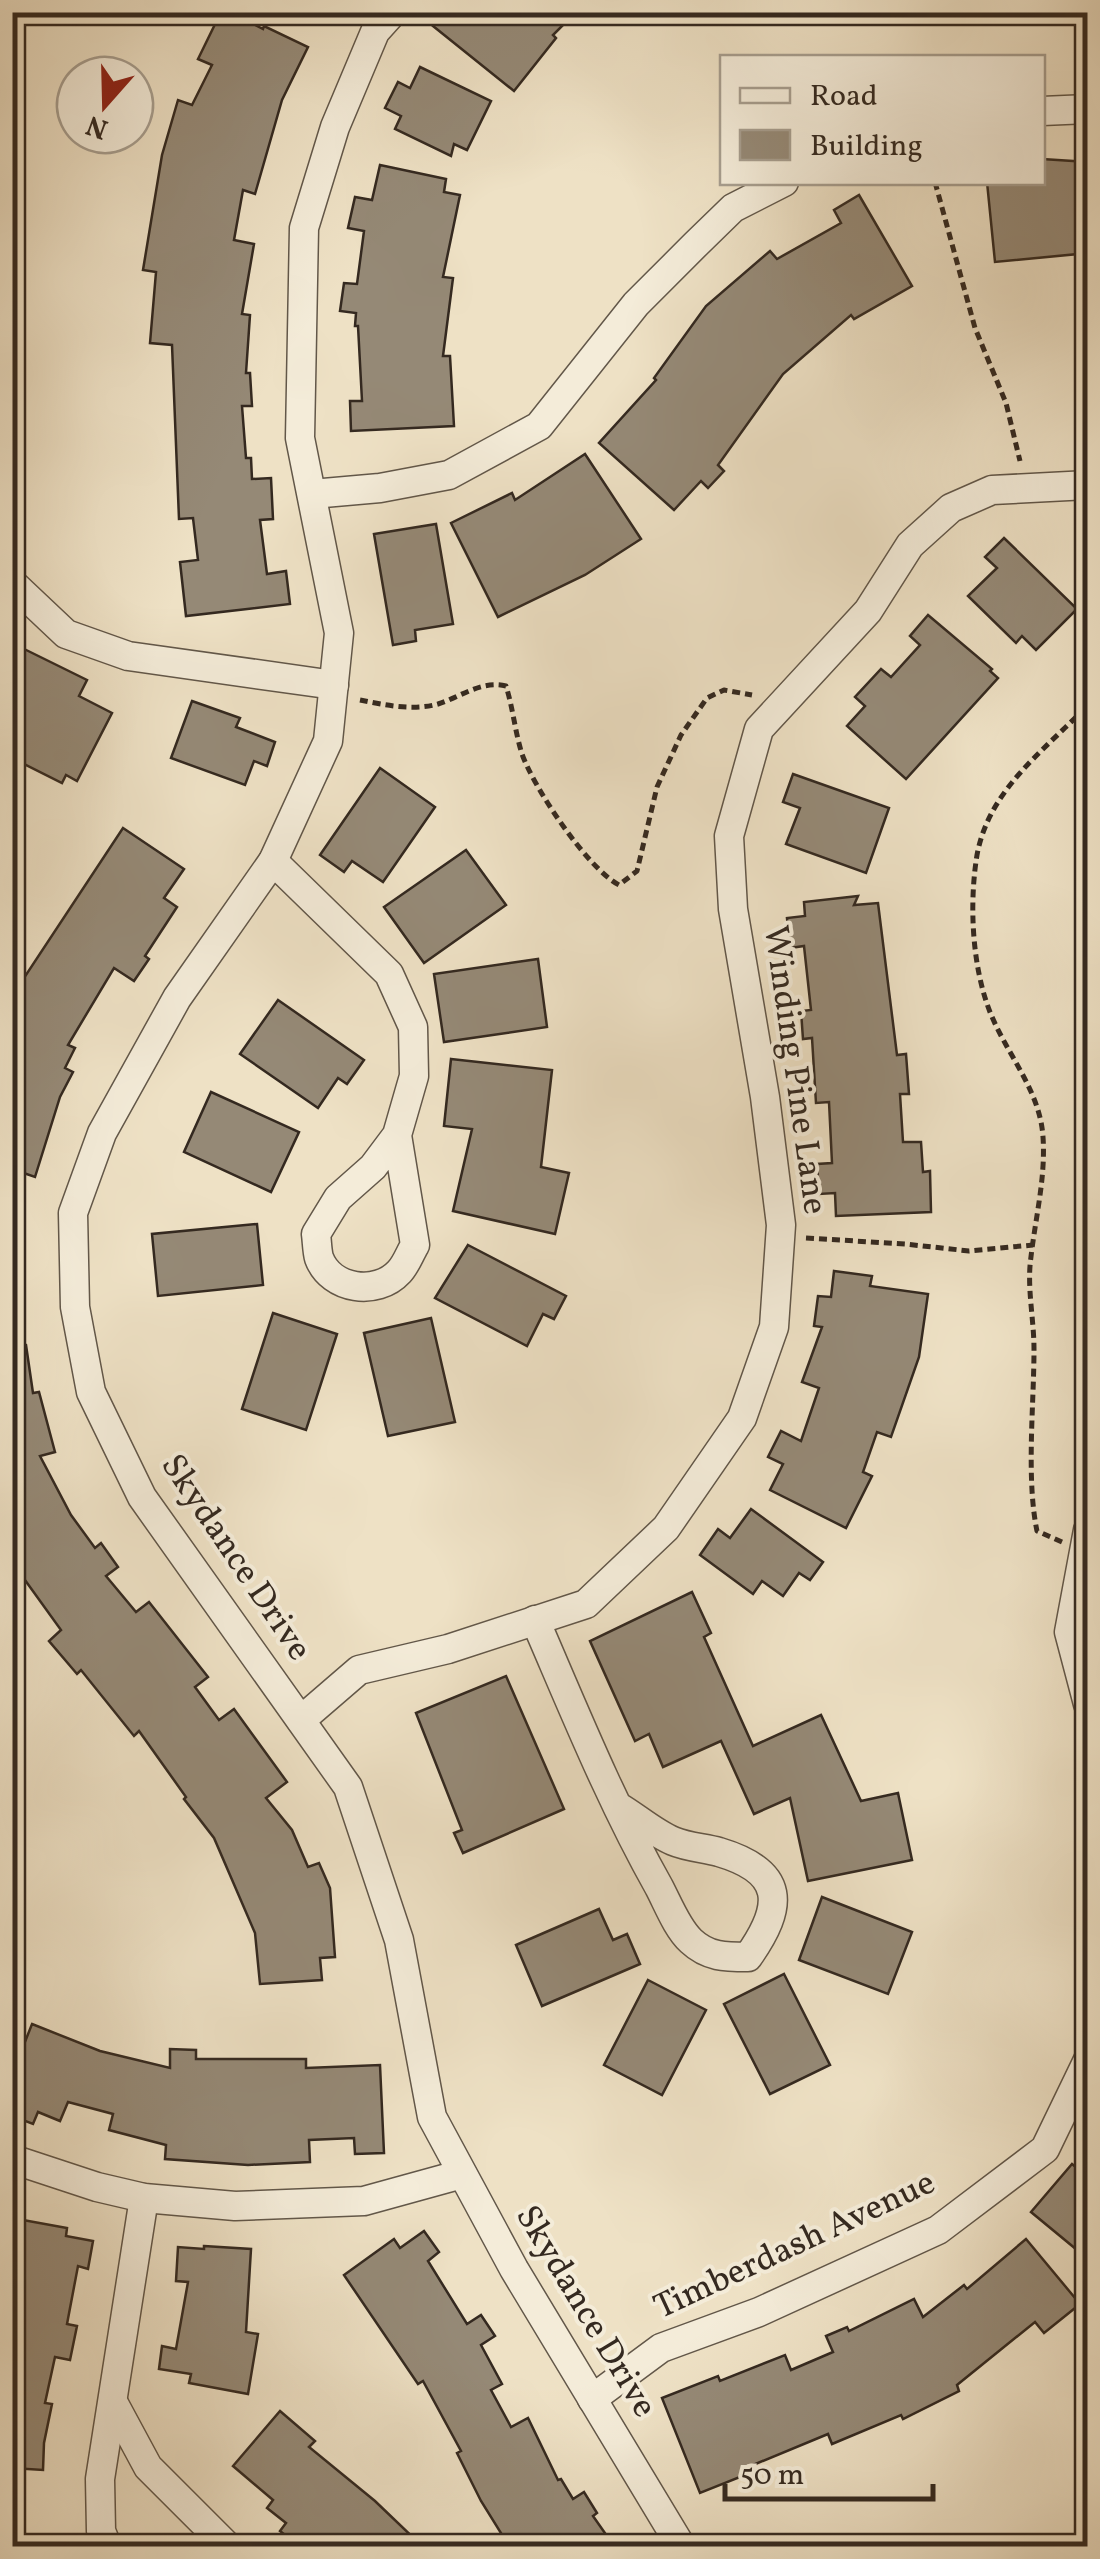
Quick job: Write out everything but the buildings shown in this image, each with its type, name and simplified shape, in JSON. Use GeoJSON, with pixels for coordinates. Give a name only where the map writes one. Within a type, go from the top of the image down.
{"type":"FeatureCollection","features":[{"type":"Feature","properties":{"kind":"street","name":"Skydance Drive"},"geometry":{"type":"LineString","coordinates":[[393,12],[376,32],[334,127],[304,228],[300,438],[339,633],[328,741],[273,861],[177,998],[102,1133],[73,1213],[75,1307],[91,1392],[142,1498],[348,1788],[399,1940],[432,2116],[514,2270],[681,2546]]}},
{"type":"Feature","properties":{"kind":"street"},"geometry":{"type":"LineString","coordinates":[[1045,112],[1088,109]]}},
{"type":"Feature","properties":{"kind":"street"},"geometry":{"type":"LineString","coordinates":[[312,494],[380,488],[450,474],[540,426],[636,304],[733,208],[778,185]]}},
{"type":"Feature","properties":{"kind":"street","name":"Winding Pine Lane"},"geometry":{"type":"LineString","coordinates":[[301,1720],[360,1670],[448,1649],[586,1604],[666,1528],[742,1418],[774,1327],[780,1237],[765,1097],[733,909],[729,836],[759,729],[868,611],[910,545],[951,508],[992,490],[1088,485]]}},
{"type":"Feature","properties":{"kind":"street"},"geometry":{"type":"LineString","coordinates":[[12,583],[66,634],[128,656],[334,686]]}},
{"type":"Feature","properties":{"kind":"street"},"geometry":{"type":"LineString","coordinates":[[273,861],[390,974],[413,1027],[414,1076],[397,1136],[373,1168],[338,1198],[316,1234],[320,1260],[337,1279],[355,1287],[377,1288],[400,1272],[416,1245],[397,1136]]}},
{"type":"Feature","properties":{"kind":"street"},"geometry":{"type":"LineString","coordinates":[[1086,1540],[1068,1632],[1088,1704]]}},
{"type":"Feature","properties":{"kind":"street"},"geometry":{"type":"LineString","coordinates":[[536,1620],[619,1806],[650,1871],[689,1940],[714,1957],[748,1957],[768,1928],[774,1893],[761,1871],[722,1853],[673,1841],[619,1806]]}},
{"type":"Feature","properties":{"kind":"street","name":"Timberdash Avenue"},"geometry":{"type":"LineString","coordinates":[[592,2398],[661,2348],[759,2312],[938,2230],[1046,2149],[1088,2060]]}},
{"type":"Feature","properties":{"kind":"street"},"geometry":{"type":"LineString","coordinates":[[12,2159],[96,2187],[144,2198],[235,2206],[364,2201],[462,2174]]}},
{"type":"Feature","properties":{"kind":"street"},"geometry":{"type":"LineString","coordinates":[[107,2546],[101,2531],[100,2479],[144,2198]]}},
{"type":"Feature","properties":{"kind":"street"},"geometry":{"type":"LineString","coordinates":[[113,2402],[148,2467],[228,2546]]}},
{"type":"Feature","properties":{"kind":"path"},"geometry":{"type":"LineString","coordinates":[[936,185],[974,328],[1006,403],[1027,488]]}},
{"type":"Feature","properties":{"kind":"path"},"geometry":{"type":"LineString","coordinates":[[334,686],[353,698],[407,706],[437,704],[466,691],[506,686],[522,754],[541,789],[584,852],[619,885],[637,871],[657,787],[681,735],[707,698],[724,690],[750,694],[773,713]]}},
{"type":"Feature","properties":{"kind":"path"},"geometry":{"type":"LineString","coordinates":[[1086,1540],[1038,1530],[1032,1504],[1034,1357],[1030,1272],[1043,1134],[1031,1090],[989,1010],[976,946],[974,880],[982,833],[1006,786],[1088,705]]}},
{"type":"Feature","properties":{"kind":"path"},"geometry":{"type":"LineString","coordinates":[[780,1237],[969,1252],[1032,1245]]}}]}
